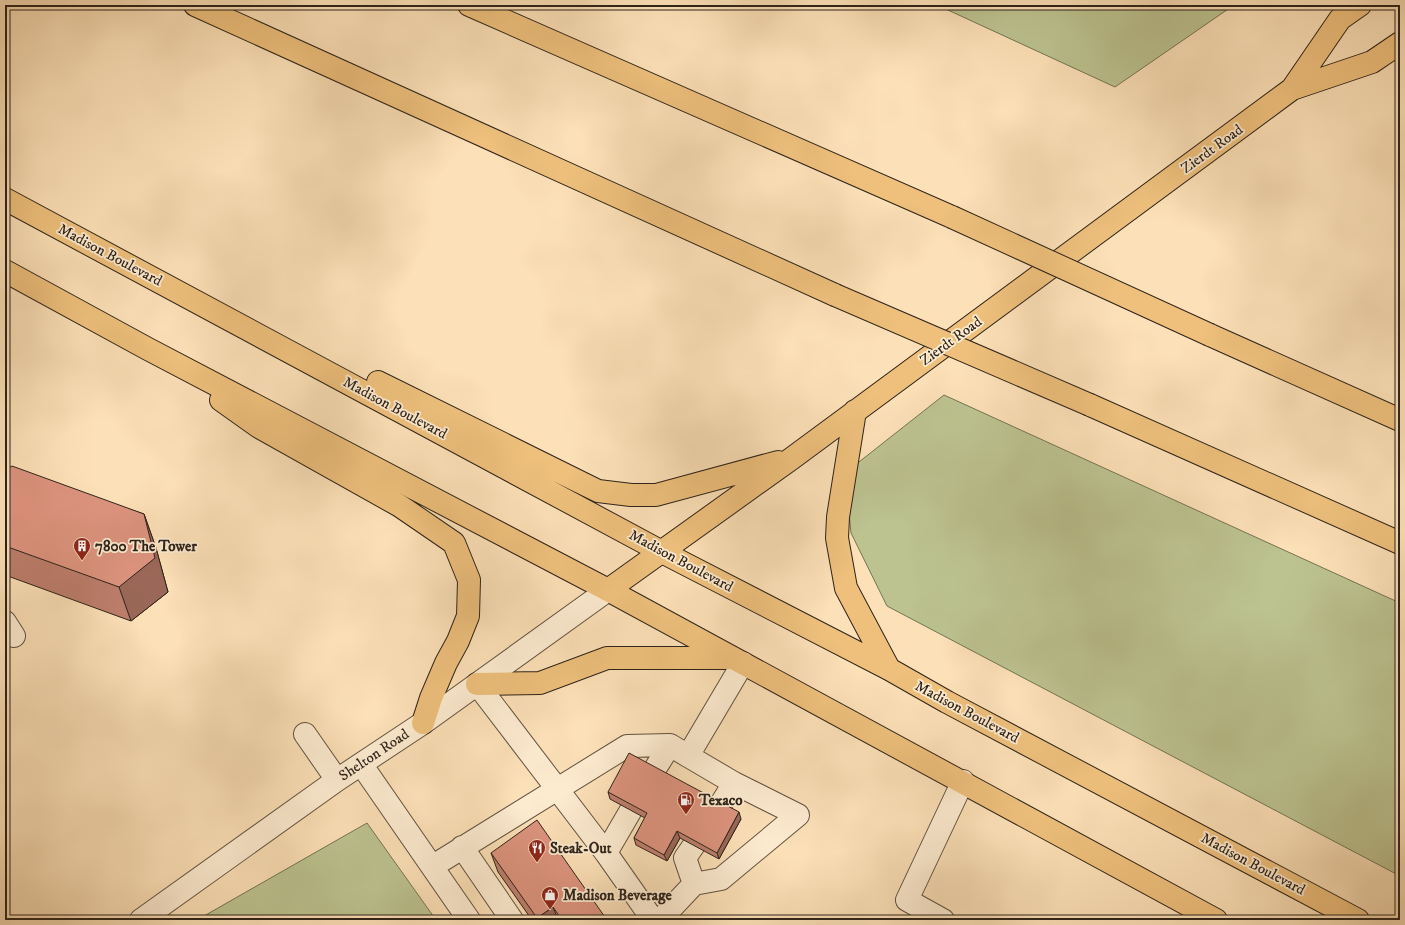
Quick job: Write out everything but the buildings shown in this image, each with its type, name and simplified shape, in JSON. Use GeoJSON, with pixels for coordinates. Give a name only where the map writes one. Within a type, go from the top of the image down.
{"type":"FeatureCollection","features":[{"type":"Feature","properties":{"kind":"main road"},"geometry":{"type":"LineString","coordinates":[[195,5],[835,294],[1090,405],[1400,543]]}},
{"type":"Feature","properties":{"kind":"main road"},"geometry":{"type":"LineString","coordinates":[[469,5],[952,217],[1400,420]]}},
{"type":"Feature","properties":{"kind":"main road","name":"Zierdt Road"},"geometry":{"type":"LineString","coordinates":[[1292,89],[1340,19],[1360,5]]}},
{"type":"Feature","properties":{"kind":"main road","name":"Zierdt Road"},"geometry":{"type":"LineString","coordinates":[[608,590],[791,459],[1292,89],[1372,62],[1400,43]]}},
{"type":"Feature","properties":{"kind":"main road","name":"Madison Boulevard"},"geometry":{"type":"LineString","coordinates":[[5,199],[288,349],[662,552],[888,669],[947,702],[1358,920]]}},
{"type":"Feature","properties":{"kind":"main road"},"geometry":{"type":"LineString","coordinates":[[5,271],[148,349],[608,590],[963,781],[1216,920]]}},
{"type":"Feature","properties":{"kind":"main road"},"geometry":{"type":"LineString","coordinates":[[148,349],[259,427],[400,506],[454,543],[469,580],[468,616],[458,642],[446,663],[431,698],[423,723]]}},
{"type":"Feature","properties":{"kind":"main road"},"geometry":{"type":"LineString","coordinates":[[288,349],[366,376],[598,491],[656,495],[791,459]]}},
{"type":"Feature","properties":{"kind":"main road"},"geometry":{"type":"LineString","coordinates":[[855,411],[838,517],[837,538],[846,588],[888,669]]}},
{"type":"Feature","properties":{"kind":"main road"},"geometry":{"type":"LineString","coordinates":[[477,684],[540,683],[606,658],[738,661]]}},
{"type":"Feature","properties":{"kind":"street","name":"Shelton Road"},"geometry":{"type":"LineString","coordinates":[[141,920],[336,780],[423,723],[608,590]]}},
{"type":"Feature","properties":{"kind":"street"},"geometry":{"type":"LineString","coordinates":[[653,772],[679,751],[738,661]]}},
{"type":"Feature","properties":{"kind":"street"},"geometry":{"type":"LineString","coordinates":[[477,684],[606,854],[653,920]]}},
{"type":"Feature","properties":{"kind":"street"},"geometry":{"type":"LineString","coordinates":[[305,734],[336,780]]}},
{"type":"Feature","properties":{"kind":"street"},"geometry":{"type":"LineString","coordinates":[[433,866],[627,746],[679,751],[734,783],[798,815],[721,879],[694,884],[660,920]]}},
{"type":"Feature","properties":{"kind":"street"},"geometry":{"type":"LineString","coordinates":[[360,764],[433,866],[469,920]]}},
{"type":"Feature","properties":{"kind":"street"},"geometry":{"type":"LineString","coordinates":[[943,920],[907,900],[963,781]]}},
{"type":"Feature","properties":{"kind":"street"},"geometry":{"type":"LineString","coordinates":[[719,807],[734,783]]}},
{"type":"Feature","properties":{"kind":"street"},"geometry":{"type":"LineString","coordinates":[[606,854],[631,810]]}},
{"type":"Feature","properties":{"kind":"street"},"geometry":{"type":"LineString","coordinates":[[694,846],[685,858],[694,884]]}},
{"type":"Feature","properties":{"kind":"street"},"geometry":{"type":"LineString","coordinates":[[462,847],[512,920]]}},
{"type":"Feature","properties":{"kind":"green space"},"geometry":{"type":"Polygon","coordinates":[[[937,5],[1234,5],[1115,87],[937,5]]]}},
{"type":"Feature","properties":{"kind":"green space"},"geometry":{"type":"Polygon","coordinates":[[[944,395],[1400,603],[1400,876],[887,606],[851,533],[845,473],[944,395]]]}},
{"type":"Feature","properties":{"kind":"green space"},"geometry":{"type":"Polygon","coordinates":[[[367,823],[436,920],[197,920],[367,823]]]}},
{"type":"Feature","properties":{"kind":"place","name":"7800 The Tower"},"geometry":{"type":"Point","coordinates":[82,561]}},
{"type":"Feature","properties":{"kind":"place","name":"Texaco"},"geometry":{"type":"Point","coordinates":[686,815]}},
{"type":"Feature","properties":{"kind":"place","name":"Steak-Out"},"geometry":{"type":"Point","coordinates":[537,863]}},
{"type":"Feature","properties":{"kind":"place","name":"Madison Beverage"},"geometry":{"type":"Point","coordinates":[550,910]}}]}
